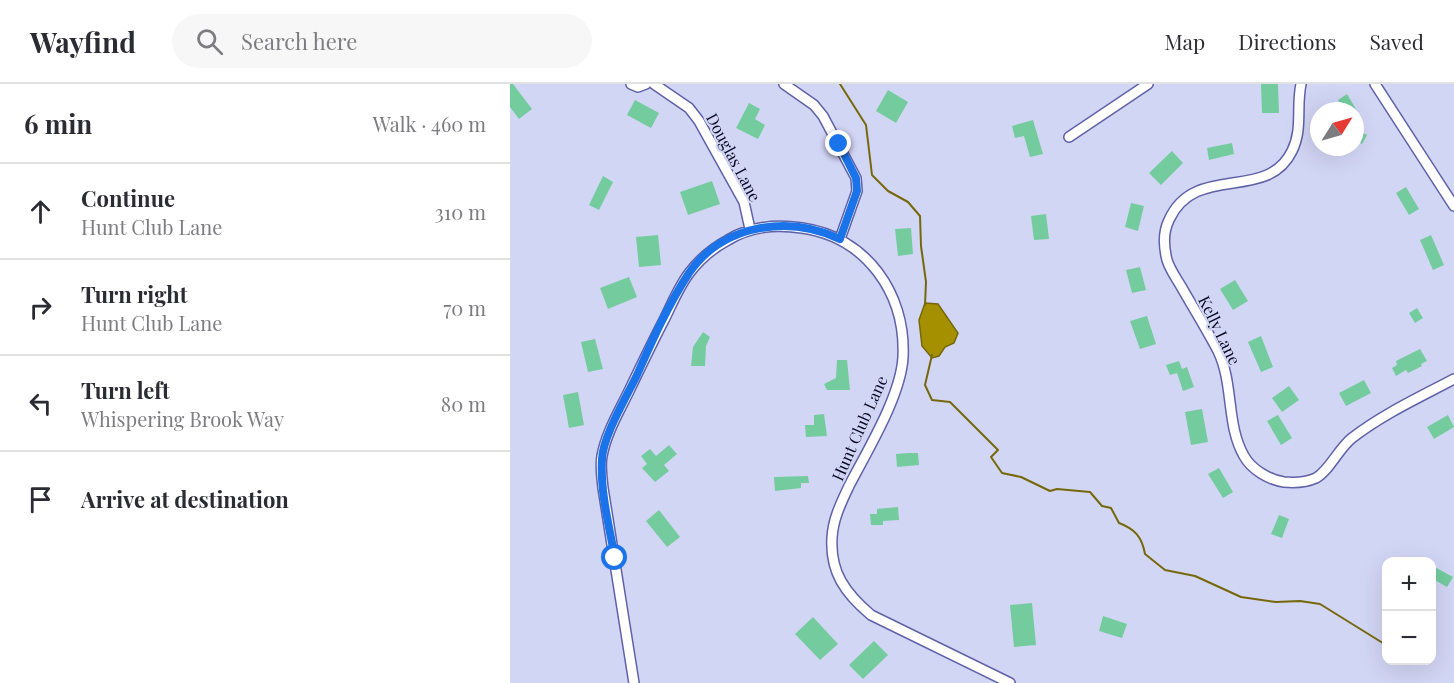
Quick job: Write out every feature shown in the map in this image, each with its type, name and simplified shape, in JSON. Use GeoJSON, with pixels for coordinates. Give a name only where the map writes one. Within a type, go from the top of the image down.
{"type":"FeatureCollection","features":[{"type":"Feature","properties":{"kind":"street"},"geometry":{"type":"LineString","coordinates":[[631,84],[638,87],[646,84]]}},
{"type":"Feature","properties":{"kind":"street","name":"Douglas Lane"},"geometry":{"type":"LineString","coordinates":[[654,84],[689,108],[699,121],[744,202],[750,229]]}},
{"type":"Feature","properties":{"kind":"street"},"geometry":{"type":"LineString","coordinates":[[784,84],[814,105],[823,116],[856,178],[857,191],[840,239]]}},
{"type":"Feature","properties":{"kind":"street"},"geometry":{"type":"LineString","coordinates":[[1069,137],[1148,84]]}},
{"type":"Feature","properties":{"kind":"street","name":"Kelly Lane"},"geometry":{"type":"LineString","coordinates":[[1301,84],[1299,135],[1291,153],[1279,167],[1264,177],[1209,186],[1191,194],[1176,206],[1165,236],[1168,262],[1224,363],[1237,441],[1244,458],[1255,469],[1283,482],[1299,482],[1317,478],[1350,440],[1389,415],[1454,379]]}},
{"type":"Feature","properties":{"kind":"street"},"geometry":{"type":"LineString","coordinates":[[1375,84],[1454,206]]}},
{"type":"Feature","properties":{"kind":"street","name":"Hunt Club Lane"},"geometry":{"type":"LineString","coordinates":[[634,683],[603,488],[602,457],[611,429],[674,299],[690,272],[706,254],[727,240],[750,229],[771,225],[821,230],[840,239],[865,257],[883,280],[896,306],[903,335],[903,360],[896,389],[838,510],[832,534],[831,554],[839,579],[852,599],[871,615],[1010,683]]}},
{"type":"Feature","properties":{"kind":"shaded area"},"geometry":{"type":"Polygon","coordinates":[[[925,303],[938,304],[958,333],[954,343],[945,347],[939,356],[932,358],[922,346],[919,320],[925,303]]]}},
{"type":"Feature","properties":{"kind":"building"},"geometry":{"type":"Polygon","coordinates":[[[510,84],[513,84],[532,109],[519,119],[510,107],[510,84]]]}},
{"type":"Feature","properties":{"kind":"building"},"geometry":{"type":"Polygon","coordinates":[[[1261,84],[1278,84],[1279,113],[1262,113],[1261,84]]]}},
{"type":"Feature","properties":{"kind":"building"},"geometry":{"type":"Polygon","coordinates":[[[888,90],[908,102],[896,123],[876,111],[888,90]]]}},
{"type":"Feature","properties":{"kind":"building"},"geometry":{"type":"Polygon","coordinates":[[[1347,94],[1352,102],[1339,102],[1338,100],[1347,94]]]}},
{"type":"Feature","properties":{"kind":"building"},"geometry":{"type":"Polygon","coordinates":[[[635,100],[659,113],[651,128],[627,115],[635,100]]]}},
{"type":"Feature","properties":{"kind":"building"},"geometry":{"type":"Polygon","coordinates":[[[749,103],[760,109],[755,119],[765,125],[758,139],[736,128],[749,103]]]}},
{"type":"Feature","properties":{"kind":"building"},"geometry":{"type":"Polygon","coordinates":[[[1033,120],[1043,154],[1030,157],[1024,136],[1015,138],[1012,126],[1033,120]]]}},
{"type":"Feature","properties":{"kind":"building"},"geometry":{"type":"Polygon","coordinates":[[[1232,143],[1234,154],[1209,160],[1207,148],[1232,143]]]}},
{"type":"Feature","properties":{"kind":"building"},"geometry":{"type":"Polygon","coordinates":[[[1172,151],[1183,163],[1161,185],[1149,173],[1172,151]]]}},
{"type":"Feature","properties":{"kind":"building"},"geometry":{"type":"Polygon","coordinates":[[[603,176],[613,182],[599,210],[589,205],[603,176]]]}},
{"type":"Feature","properties":{"kind":"building"},"geometry":{"type":"Polygon","coordinates":[[[712,181],[720,204],[688,215],[680,192],[712,181]]]}},
{"type":"Feature","properties":{"kind":"building"},"geometry":{"type":"Polygon","coordinates":[[[1406,187],[1419,209],[1409,215],[1396,193],[1406,187]]]}},
{"type":"Feature","properties":{"kind":"building"},"geometry":{"type":"Polygon","coordinates":[[[1131,203],[1144,206],[1138,231],[1125,227],[1131,203]]]}},
{"type":"Feature","properties":{"kind":"building"},"geometry":{"type":"Polygon","coordinates":[[[1046,214],[1049,239],[1034,240],[1031,216],[1046,214]]]}},
{"type":"Feature","properties":{"kind":"building"},"geometry":{"type":"Polygon","coordinates":[[[911,228],[913,254],[898,256],[895,229],[911,228]]]}},
{"type":"Feature","properties":{"kind":"building"},"geometry":{"type":"Polygon","coordinates":[[[658,235],[661,265],[639,267],[636,237],[658,235]]]}},
{"type":"Feature","properties":{"kind":"building"},"geometry":{"type":"Polygon","coordinates":[[[1431,235],[1444,265],[1433,270],[1420,240],[1431,235]]]}},
{"type":"Feature","properties":{"kind":"building"},"geometry":{"type":"Polygon","coordinates":[[[1140,267],[1146,290],[1132,293],[1126,270],[1140,267]]]}},
{"type":"Feature","properties":{"kind":"building"},"geometry":{"type":"Polygon","coordinates":[[[629,277],[637,297],[608,309],[600,288],[629,277]]]}},
{"type":"Feature","properties":{"kind":"building"},"geometry":{"type":"Polygon","coordinates":[[[1235,280],[1248,301],[1233,310],[1220,289],[1235,280]]]}},
{"type":"Feature","properties":{"kind":"building"},"geometry":{"type":"Polygon","coordinates":[[[1417,308],[1423,318],[1415,323],[1409,313],[1417,308]]]}},
{"type":"Feature","properties":{"kind":"building"},"geometry":{"type":"Polygon","coordinates":[[[1147,316],[1156,344],[1140,349],[1130,321],[1147,316]]]}},
{"type":"Feature","properties":{"kind":"building"},"geometry":{"type":"Polygon","coordinates":[[[703,332],[710,337],[706,346],[705,366],[691,366],[693,347],[703,332]]]}},
{"type":"Feature","properties":{"kind":"building"},"geometry":{"type":"Polygon","coordinates":[[[1261,336],[1273,367],[1261,372],[1248,342],[1261,336]]]}},
{"type":"Feature","properties":{"kind":"building"},"geometry":{"type":"Polygon","coordinates":[[[595,339],[603,369],[588,372],[581,342],[595,339]]]}},
{"type":"Feature","properties":{"kind":"building"},"geometry":{"type":"Polygon","coordinates":[[[1420,349],[1427,361],[1408,373],[1406,370],[1396,376],[1392,368],[1397,365],[1396,361],[1420,349]]]}},
{"type":"Feature","properties":{"kind":"building"},"geometry":{"type":"Polygon","coordinates":[[[837,360],[847,360],[850,390],[827,390],[824,384],[836,378],[837,360]]]}},
{"type":"Feature","properties":{"kind":"building"},"geometry":{"type":"Polygon","coordinates":[[[1179,361],[1182,369],[1187,367],[1194,387],[1183,391],[1177,373],[1170,375],[1166,365],[1179,361]]]}},
{"type":"Feature","properties":{"kind":"building"},"geometry":{"type":"Polygon","coordinates":[[[1364,380],[1371,393],[1346,406],[1339,393],[1364,380]]]}},
{"type":"Feature","properties":{"kind":"building"},"geometry":{"type":"Polygon","coordinates":[[[1289,386],[1299,400],[1282,412],[1272,398],[1289,386]]]}},
{"type":"Feature","properties":{"kind":"building"},"geometry":{"type":"Polygon","coordinates":[[[578,392],[584,425],[569,428],[563,395],[578,392]]]}},
{"type":"Feature","properties":{"kind":"building"},"geometry":{"type":"Polygon","coordinates":[[[1202,409],[1208,442],[1191,445],[1185,412],[1202,409]]]}},
{"type":"Feature","properties":{"kind":"building"},"geometry":{"type":"Polygon","coordinates":[[[824,414],[827,436],[806,437],[805,425],[814,425],[814,415],[824,414]]]}},
{"type":"Feature","properties":{"kind":"building"},"geometry":{"type":"Polygon","coordinates":[[[1278,415],[1292,438],[1281,445],[1267,421],[1278,415]]]}},
{"type":"Feature","properties":{"kind":"building"},"geometry":{"type":"Polygon","coordinates":[[[1448,415],[1454,427],[1434,439],[1427,427],[1448,415]]]}},
{"type":"Feature","properties":{"kind":"building"},"geometry":{"type":"Polygon","coordinates":[[[669,445],[677,454],[664,465],[669,471],[655,482],[642,468],[647,464],[641,456],[650,449],[656,456],[669,445]]]}},
{"type":"Feature","properties":{"kind":"building"},"geometry":{"type":"Polygon","coordinates":[[[918,453],[919,465],[897,467],[896,454],[918,453]]]}},
{"type":"Feature","properties":{"kind":"building"},"geometry":{"type":"Polygon","coordinates":[[[1219,468],[1233,492],[1223,498],[1208,474],[1219,468]]]}},
{"type":"Feature","properties":{"kind":"building"},"geometry":{"type":"Polygon","coordinates":[[[808,476],[809,483],[801,483],[801,488],[775,491],[774,477],[808,476]]]}},
{"type":"Feature","properties":{"kind":"building"},"geometry":{"type":"Polygon","coordinates":[[[898,507],[899,520],[883,521],[883,525],[871,525],[870,514],[877,514],[877,509],[898,507]]]}},
{"type":"Feature","properties":{"kind":"building"},"geometry":{"type":"Polygon","coordinates":[[[659,510],[680,537],[667,547],[646,521],[659,510]]]}},
{"type":"Feature","properties":{"kind":"building"},"geometry":{"type":"Polygon","coordinates":[[[1279,515],[1289,519],[1282,538],[1271,534],[1279,515]]]}},
{"type":"Feature","properties":{"kind":"building"},"geometry":{"type":"Polygon","coordinates":[[[1436,568],[1453,577],[1447,587],[1436,581],[1436,568]]]}},
{"type":"Feature","properties":{"kind":"building"},"geometry":{"type":"Polygon","coordinates":[[[1032,603],[1036,645],[1014,647],[1010,605],[1032,603]]]}},
{"type":"Feature","properties":{"kind":"building"},"geometry":{"type":"Polygon","coordinates":[[[1103,616],[1127,624],[1122,638],[1099,631],[1103,616]]]}},
{"type":"Feature","properties":{"kind":"building"},"geometry":{"type":"Polygon","coordinates":[[[813,617],[838,644],[820,660],[795,634],[813,617]]]}},
{"type":"Feature","properties":{"kind":"building"},"geometry":{"type":"Polygon","coordinates":[[[874,641],[888,655],[863,679],[849,665],[874,641]]]}},
{"type":"Feature","properties":{"kind":"waterway"},"geometry":{"type":"LineString","coordinates":[[840,84],[866,125],[872,175],[888,191],[908,202],[920,216],[926,282],[925,305]]}},
{"type":"Feature","properties":{"kind":"waterway"},"geometry":{"type":"LineString","coordinates":[[932,355],[925,385],[932,400],[950,402],[998,450],[991,457],[1002,473],[1021,477],[1050,491],[1057,489],[1090,492],[1102,506],[1111,508],[1119,523],[1137,534],[1145,554],[1165,570],[1195,576],[1241,597],[1276,602],[1300,601],[1320,604],[1382,643]]}},
{"type":"Feature","properties":{"kind":"route"},"geometry":{"type":"LineString","coordinates":[[615,558],[603,488],[602,457],[611,429],[674,299],[690,272],[706,254],[750,229],[771,225],[793,226],[821,230],[840,239],[857,191],[856,178],[839,144]]}}]}
